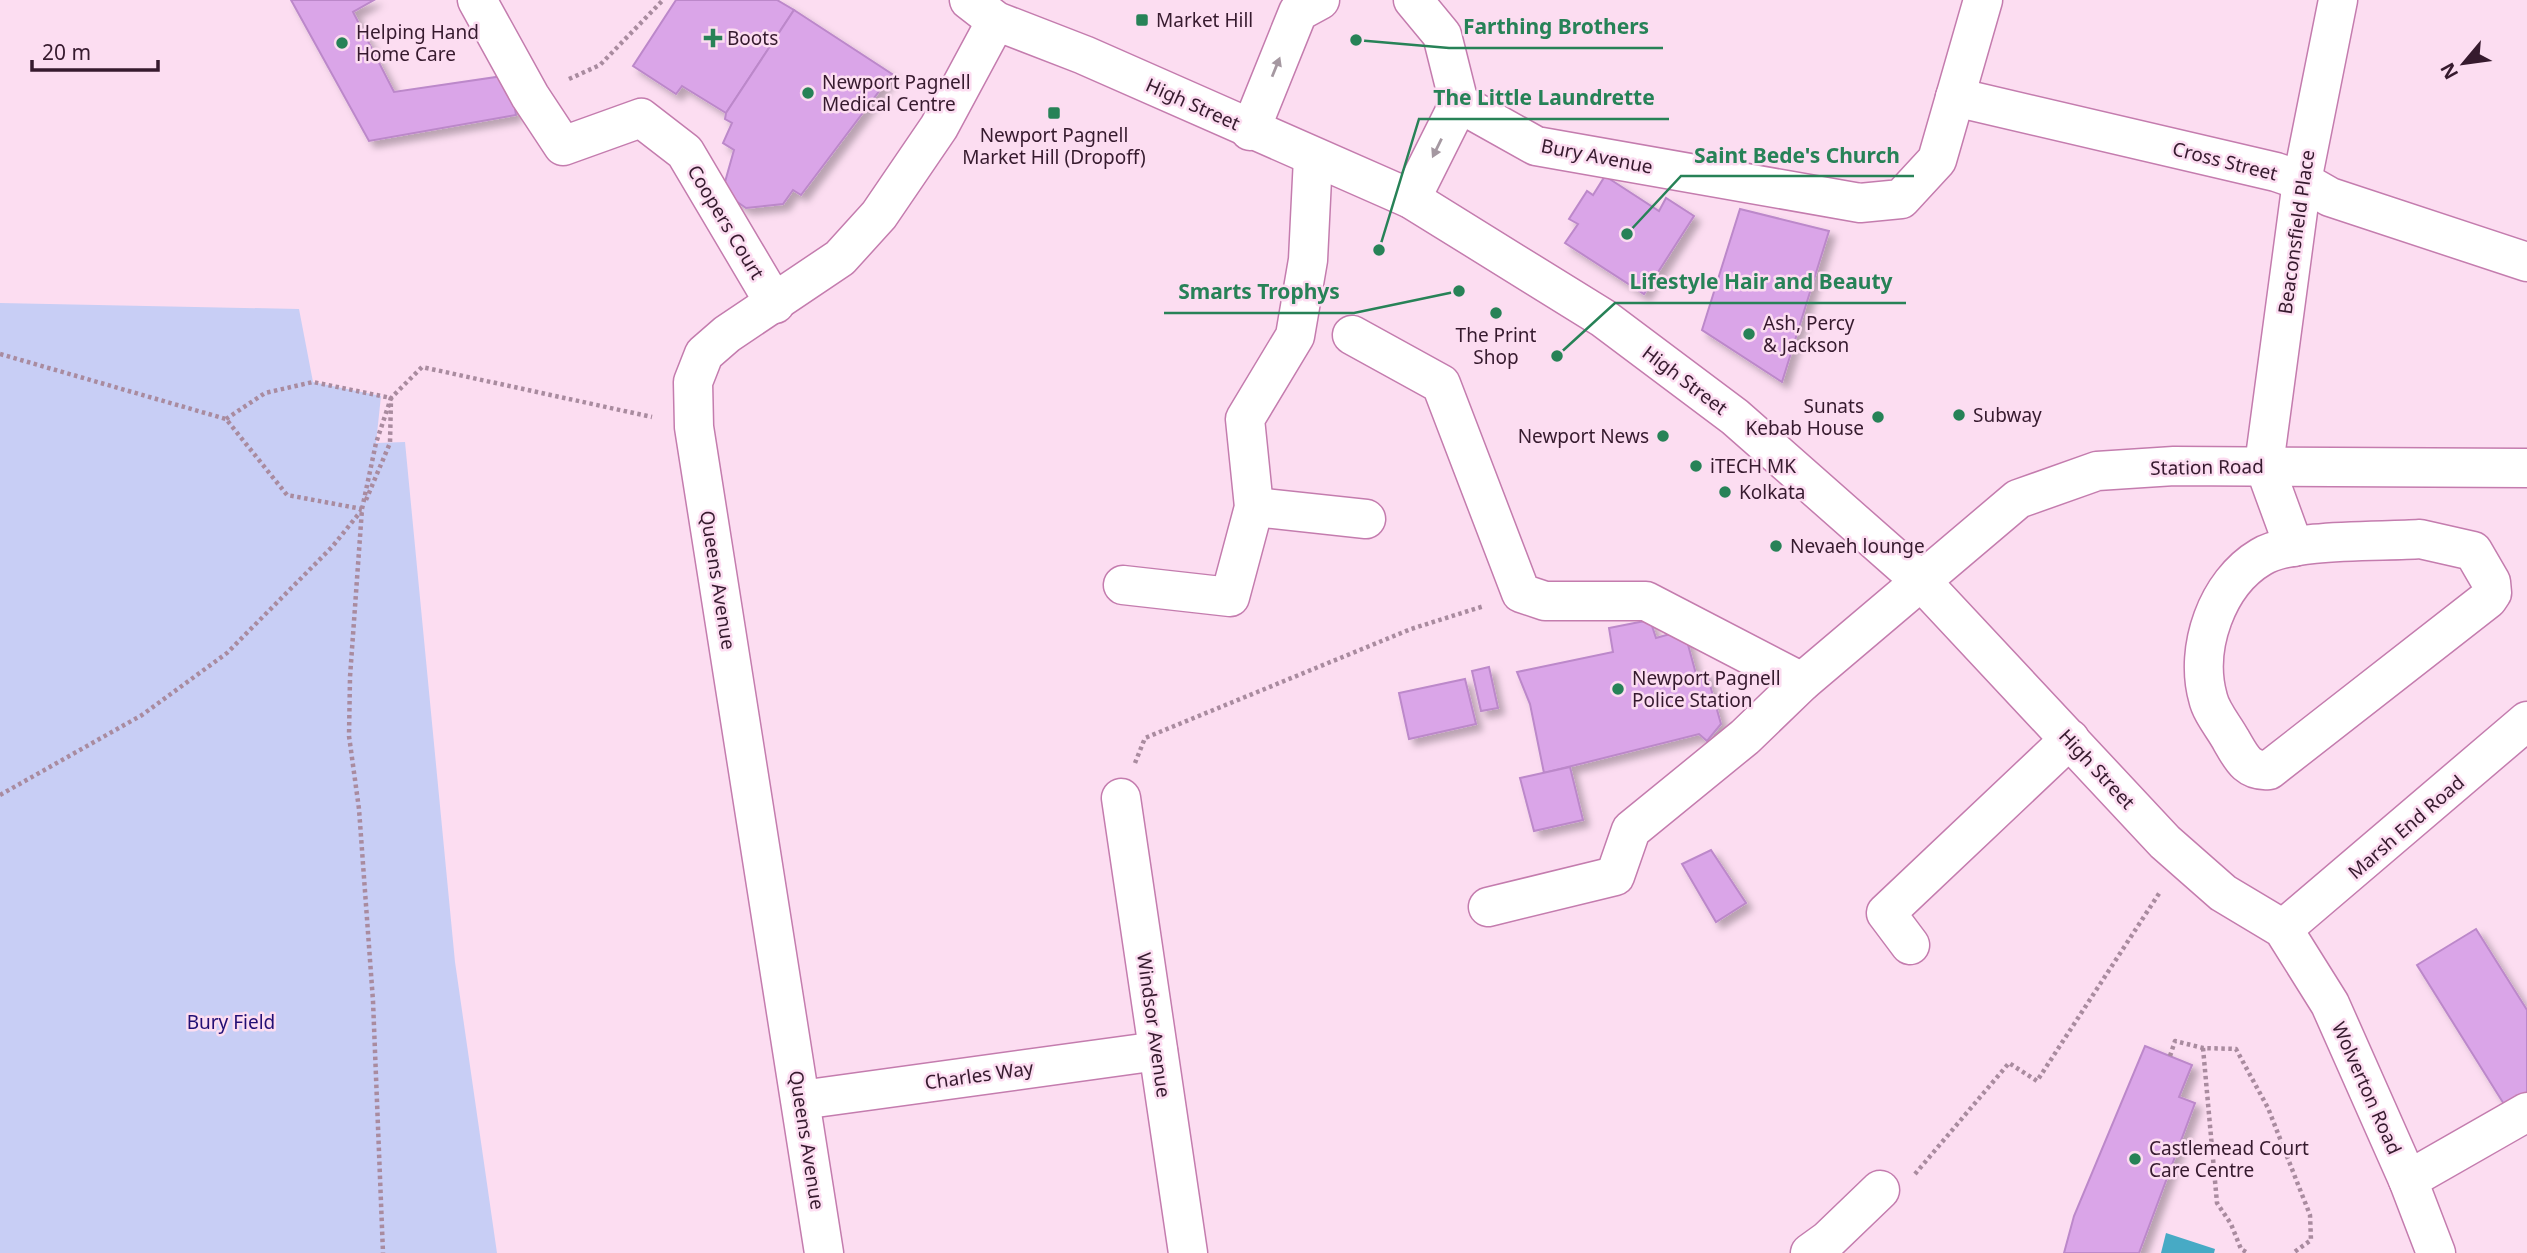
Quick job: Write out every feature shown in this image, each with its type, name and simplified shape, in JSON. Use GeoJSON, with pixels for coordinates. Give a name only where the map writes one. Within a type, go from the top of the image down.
{"type":"FeatureCollection","features":[{"type":"Feature","properties":{"kind":"street","name":"Coopers Court"},"geometry":{"type":"LineString","coordinates":[[477,0],[530,96],[563,146],[641,118],[685,152],[775,304]]}},
{"type":"Feature","properties":{"kind":"street"},"geometry":{"type":"LineString","coordinates":[[1251,131],[1298,12],[1320,0]]}},
{"type":"Feature","properties":{"kind":"street"},"geometry":{"type":"LineString","coordinates":[[1411,199],[1459,103],[1443,35],[1413,0]]}},
{"type":"Feature","properties":{"kind":"street","name":"Bury Avenue"},"geometry":{"type":"LineString","coordinates":[[1459,103],[1536,146],[1860,203],[1901,199],[1937,160],[1983,0]]}},
{"type":"Feature","properties":{"kind":"street","name":"Beaconsfield Place"},"geometry":{"type":"LineString","coordinates":[[2264,465],[2302,181],[2338,0]]}},
{"type":"Feature","properties":{"kind":"street","name":"High Street"},"geometry":{"type":"LineString","coordinates":[[983,11],[1411,199],[1614,326],[1735,417],[1921,581],[2183,858],[2223,893],[2283,929]]}},
{"type":"Feature","properties":{"kind":"street","name":"Queens Avenue"},"geometry":{"type":"LineString","coordinates":[[824,1253],[694,427],[693,382],[704,354],[727,334],[840,258],[879,215],[939,127],[983,11]]}},
{"type":"Feature","properties":{"kind":"street","name":"Cross Street"},"geometry":{"type":"LineString","coordinates":[[1955,97],[2276,172],[2302,181],[2330,197],[2527,262]]}},
{"type":"Feature","properties":{"kind":"street"},"geometry":{"type":"LineString","coordinates":[[1123,585],[1230,597],[1254,507],[1245,419],[1295,336],[1308,261],[1313,158]]}},
{"type":"Feature","properties":{"kind":"street"},"geometry":{"type":"LineString","coordinates":[[1352,335],[1441,384],[1521,593],[1545,601],[1646,601],[1802,681]]}},
{"type":"Feature","properties":{"kind":"street"},"geometry":{"type":"LineString","coordinates":[[2264,465],[2294,547]]}},
{"type":"Feature","properties":{"kind":"street","name":"Station Road"},"geometry":{"type":"LineString","coordinates":[[1488,907],[1615,876],[1631,830],[1745,737],[1802,681],[2018,499],[2097,471],[2174,466],[2527,468]]}},
{"type":"Feature","properties":{"kind":"street"},"geometry":{"type":"LineString","coordinates":[[1254,507],[1366,519]]}},
{"type":"Feature","properties":{"kind":"street"},"geometry":{"type":"LineString","coordinates":[[2420,539],[2473,551],[2491,582],[2492,593],[2269,770],[2258,771],[2244,763],[2208,698],[2205,656],[2214,612],[2238,572],[2263,555],[2294,547],[2420,539]]}},
{"type":"Feature","properties":{"kind":"street","name":"Marsh End Road"},"geometry":{"type":"LineString","coordinates":[[2283,929],[2527,721]]}},
{"type":"Feature","properties":{"kind":"street"},"geometry":{"type":"LineString","coordinates":[[1910,945],[1886,913],[2070,739]]}},
{"type":"Feature","properties":{"kind":"street","name":"Windsor Avenue"},"geometry":{"type":"LineString","coordinates":[[1121,798],[1188,1253]]}},
{"type":"Feature","properties":{"kind":"street","name":"Wolverton Road"},"geometry":{"type":"LineString","coordinates":[[2283,929],[2330,1004],[2408,1180],[2436,1253]]}},
{"type":"Feature","properties":{"kind":"street","name":"Charles Way"},"geometry":{"type":"LineString","coordinates":[[801,1100],[1158,1051]]}},
{"type":"Feature","properties":{"kind":"street"},"geometry":{"type":"LineString","coordinates":[[2408,1180],[2527,1112]]}},
{"type":"Feature","properties":{"kind":"street"},"geometry":{"type":"LineString","coordinates":[[1810,1253],[1828,1240],[1880,1190]]}},
{"type":"Feature","properties":{"kind":"path"},"geometry":{"type":"LineString","coordinates":[[530,96],[600,65],[663,0]]}},
{"type":"Feature","properties":{"kind":"path"},"geometry":{"type":"LineString","coordinates":[[0,354],[226,419],[287,495],[362,509]]}},
{"type":"Feature","properties":{"kind":"path"},"geometry":{"type":"LineString","coordinates":[[383,1253],[373,1001],[359,809],[349,736],[350,677],[362,509],[376,443],[391,398],[422,366],[694,427]]}},
{"type":"Feature","properties":{"kind":"path"},"geometry":{"type":"LineString","coordinates":[[226,419],[265,393],[313,382],[391,398]]}},
{"type":"Feature","properties":{"kind":"path"},"geometry":{"type":"LineString","coordinates":[[0,795],[142,715],[227,653],[332,547],[362,509],[390,443],[391,398]]}},
{"type":"Feature","properties":{"kind":"path"},"geometry":{"type":"LineString","coordinates":[[1121,798],[1145,738],[1411,629],[1521,593]]}},
{"type":"Feature","properties":{"kind":"path"},"geometry":{"type":"LineString","coordinates":[[1880,1190],[1917,1173],[2009,1063],[2037,1081],[2183,858]]}},
{"type":"Feature","properties":{"kind":"path"},"geometry":{"type":"LineString","coordinates":[[2171,1056],[2175,1041],[2203,1048],[2236,1049],[2268,1108],[2310,1215],[2311,1240],[2293,1253]]}},
{"type":"Feature","properties":{"kind":"path"},"geometry":{"type":"LineString","coordinates":[[2203,1048],[2217,1202],[2231,1224],[2241,1249],[2248,1253]]}},
{"type":"Feature","properties":{"kind":"green space","name":"Bury Field"},"geometry":{"type":"Polygon","coordinates":[[[0,303],[299,309],[313,382],[381,396],[376,443],[405,442],[455,962],[497,1253],[0,1253],[0,303]]]}},
{"type":"Feature","properties":{"kind":"shaded area"},"geometry":{"type":"Polygon","coordinates":[[[2166,1233],[2215,1249],[2214,1253],[2161,1253],[2166,1233]]]}},
{"type":"Feature","properties":{"kind":"building","name":"Helping Hand Home Care"},"geometry":{"type":"Polygon","coordinates":[[[291,0],[374,0],[353,12],[394,92],[510,75],[516,115],[369,141],[291,0]]]}},
{"type":"Feature","properties":{"kind":"building","name":"Boots"},"geometry":{"type":"Polygon","coordinates":[[[676,0],[777,0],[794,10],[726,113],[682,86],[676,94],[633,66],[676,0]]]}},
{"type":"Feature","properties":{"kind":"building","name":"Newport Pagnell Medical Centre"},"geometry":{"type":"Polygon","coordinates":[[[794,10],[892,74],[801,195],[793,190],[783,204],[746,208],[733,199],[725,182],[734,150],[723,143],[732,123],[725,119],[726,113],[794,10]]]}},
{"type":"Feature","properties":{"kind":"building"},"geometry":{"type":"Polygon","coordinates":[[[1605,176],[1659,211],[1666,198],[1694,216],[1644,294],[1565,243],[1578,224],[1569,219],[1587,191],[1593,195],[1605,176]]]}},
{"type":"Feature","properties":{"kind":"building"},"geometry":{"type":"Polygon","coordinates":[[[1740,209],[1829,231],[1782,382],[1702,330],[1740,209]]]}},
{"type":"Feature","properties":{"kind":"building","name":"Newport Pagnell Police Station"},"geometry":{"type":"Polygon","coordinates":[[[1650,620],[1656,638],[1684,630],[1696,674],[1706,671],[1721,724],[1707,741],[1699,734],[1544,773],[1530,704],[1517,672],[1613,652],[1609,628],[1650,620]]]}},
{"type":"Feature","properties":{"kind":"building"},"geometry":{"type":"Polygon","coordinates":[[[1489,667],[1498,708],[1481,711],[1472,671],[1489,667]]]}},
{"type":"Feature","properties":{"kind":"building"},"geometry":{"type":"Polygon","coordinates":[[[1465,679],[1476,724],[1409,739],[1399,693],[1465,679]]]}},
{"type":"Feature","properties":{"kind":"building"},"geometry":{"type":"Polygon","coordinates":[[[1570,767],[1583,820],[1534,831],[1520,778],[1570,767]]]}},
{"type":"Feature","properties":{"kind":"building"},"geometry":{"type":"Polygon","coordinates":[[[1711,850],[1746,903],[1716,922],[1682,864],[1711,850]]]}},
{"type":"Feature","properties":{"kind":"building"},"geometry":{"type":"Polygon","coordinates":[[[2476,929],[2527,1010],[2527,1097],[2507,1109],[2417,965],[2476,929]]]}},
{"type":"Feature","properties":{"kind":"building","name":"Castlemead Court Care Centre"},"geometry":{"type":"Polygon","coordinates":[[[2145,1046],[2192,1065],[2179,1097],[2195,1103],[2139,1253],[2064,1253],[2074,1216],[2145,1046]]]}},
{"type":"Feature","properties":{"kind":"place","name":"Market Hill"},"geometry":{"type":"Point","coordinates":[1142,20]}},
{"type":"Feature","properties":{"kind":"place","name":"Boots"},"geometry":{"type":"Point","coordinates":[713,38]}},
{"type":"Feature","properties":{"kind":"place","name":"Farthing Brothers"},"geometry":{"type":"Point","coordinates":[1356,40]}},
{"type":"Feature","properties":{"kind":"place","name":"Helping Hand Home Care"},"geometry":{"type":"Point","coordinates":[342,43]}},
{"type":"Feature","properties":{"kind":"place","name":"Newport Pagnell Medical Centre"},"geometry":{"type":"Point","coordinates":[808,93]}},
{"type":"Feature","properties":{"kind":"place","name":"Newport Pagnell Market Hill (Dropoff)"},"geometry":{"type":"Point","coordinates":[1054,113]}},
{"type":"Feature","properties":{"kind":"place","name":"Saint Bede's Church"},"geometry":{"type":"Point","coordinates":[1627,234]}},
{"type":"Feature","properties":{"kind":"place","name":"The Little Laundrette"},"geometry":{"type":"Point","coordinates":[1379,250]}},
{"type":"Feature","properties":{"kind":"place","name":"Smarts Trophys"},"geometry":{"type":"Point","coordinates":[1459,291]}},
{"type":"Feature","properties":{"kind":"place","name":"The Print Shop"},"geometry":{"type":"Point","coordinates":[1496,313]}},
{"type":"Feature","properties":{"kind":"place","name":"Ash, Percy & Jackson"},"geometry":{"type":"Point","coordinates":[1749,334]}},
{"type":"Feature","properties":{"kind":"place","name":"Lifestyle Hair and Beauty"},"geometry":{"type":"Point","coordinates":[1557,356]}},
{"type":"Feature","properties":{"kind":"place","name":"Subway"},"geometry":{"type":"Point","coordinates":[1959,415]}},
{"type":"Feature","properties":{"kind":"place","name":"Sunats Kebab House"},"geometry":{"type":"Point","coordinates":[1878,417]}},
{"type":"Feature","properties":{"kind":"place","name":"Newport News"},"geometry":{"type":"Point","coordinates":[1663,436]}},
{"type":"Feature","properties":{"kind":"place","name":"iTECH MK"},"geometry":{"type":"Point","coordinates":[1696,466]}},
{"type":"Feature","properties":{"kind":"place","name":"Kolkata"},"geometry":{"type":"Point","coordinates":[1725,492]}},
{"type":"Feature","properties":{"kind":"place","name":"Nevaeh lounge"},"geometry":{"type":"Point","coordinates":[1776,546]}},
{"type":"Feature","properties":{"kind":"place","name":"Newport Pagnell Police Station"},"geometry":{"type":"Point","coordinates":[1618,689]}},
{"type":"Feature","properties":{"kind":"place","name":"Castlemead Court Care Centre"},"geometry":{"type":"Point","coordinates":[2135,1159]}}]}
